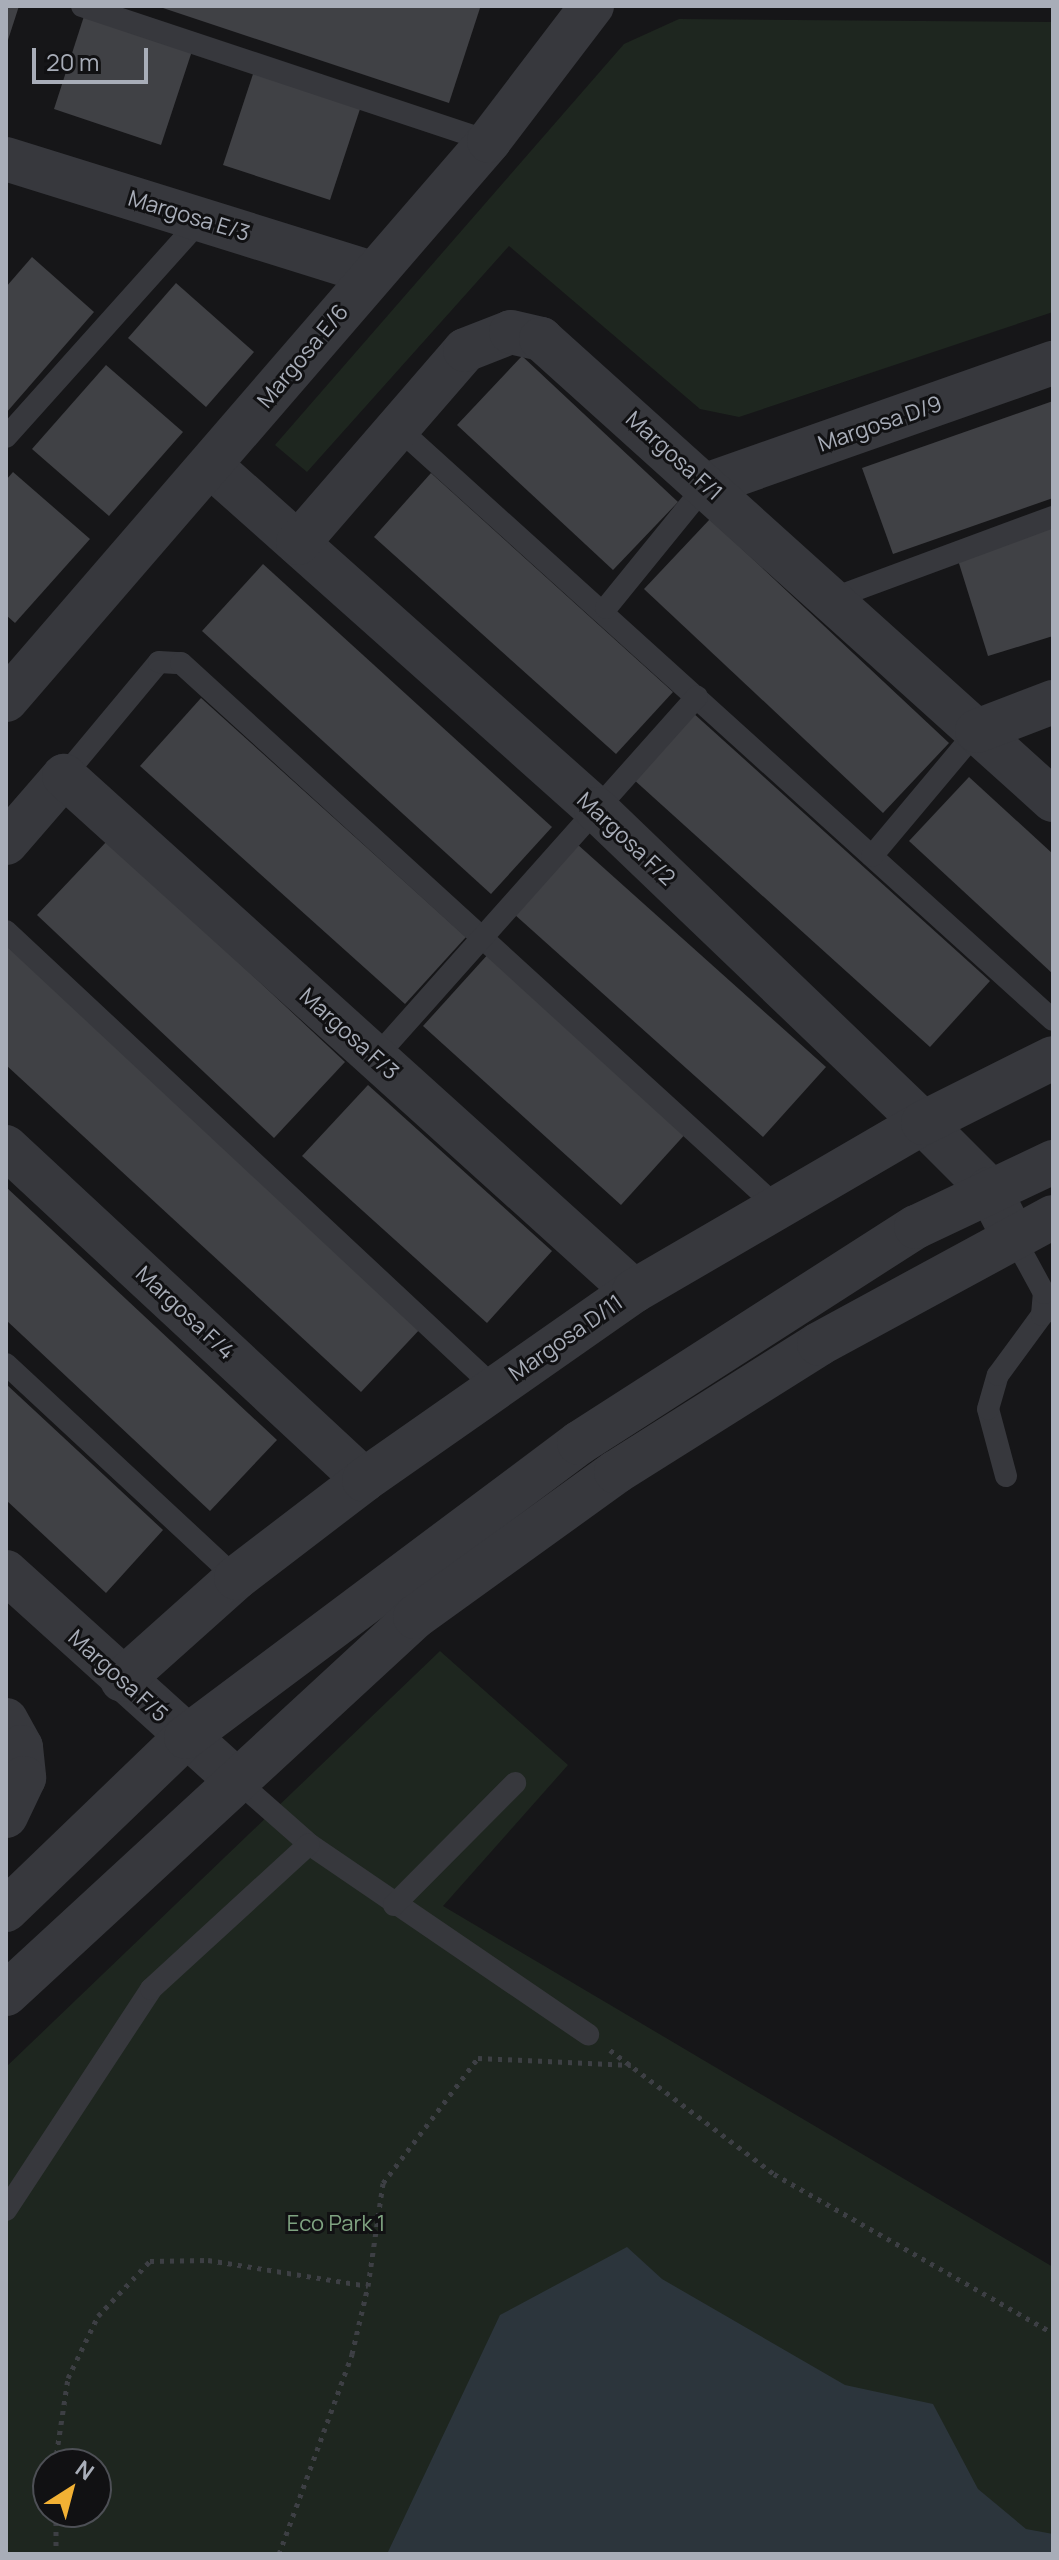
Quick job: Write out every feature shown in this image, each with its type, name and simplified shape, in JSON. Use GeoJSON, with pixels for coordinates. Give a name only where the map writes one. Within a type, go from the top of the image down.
{"type":"FeatureCollection","features":[{"type":"Feature","properties":{"kind":"street","name":"Margosa E/6"},"geometry":{"type":"LineString","coordinates":[[6,700],[489,141],[592,6]]}},
{"type":"Feature","properties":{"kind":"street","name":"Margosa E/3"},"geometry":{"type":"LineString","coordinates":[[11,167],[201,220],[373,273]]}},
{"type":"Feature","properties":{"kind":"street","name":"Margosa F/1"},"geometry":{"type":"LineString","coordinates":[[298,543],[465,350],[511,332],[541,339],[1053,800]]}},
{"type":"Feature","properties":{"kind":"street","name":"Margosa D/9"},"geometry":{"type":"LineString","coordinates":[[706,485],[1053,363]]}},
{"type":"Feature","properties":{"kind":"street","name":"Margosa F/2"},"geometry":{"type":"LineString","coordinates":[[211,466],[596,809],[989,1189],[1013,1236]]}},
{"type":"Feature","properties":{"kind":"street"},"geometry":{"type":"LineString","coordinates":[[977,731],[1053,702]]}},
{"type":"Feature","properties":{"kind":"street"},"geometry":{"type":"LineString","coordinates":[[6,843],[64,776]]}},
{"type":"Feature","properties":{"kind":"street","name":"Margosa F/3"},"geometry":{"type":"LineString","coordinates":[[64,776],[634,1291]]}},
{"type":"Feature","properties":{"kind":"street","name":"Margosa D/11"},"geometry":{"type":"LineString","coordinates":[[122,1680],[236,1578],[364,1480],[634,1291],[923,1123],[1053,1058]]}},
{"type":"Feature","properties":{"kind":"street","name":"Margosa F/4"},"geometry":{"type":"LineString","coordinates":[[6,1147],[364,1480]]}},
{"type":"Feature","properties":{"kind":"street"},"geometry":{"type":"LineString","coordinates":[[6,1910],[186,1737],[579,1443],[789,1302],[989,1189],[1053,1162]]}},
{"type":"Feature","properties":{"kind":"street"},"geometry":{"type":"LineString","coordinates":[[6,1994],[233,1777],[415,1617],[616,1472],[819,1344],[1053,1217]]}},
{"type":"Feature","properties":{"kind":"street","name":"Margosa F/5"},"geometry":{"type":"LineString","coordinates":[[6,1572],[122,1680],[233,1777]]}},
{"type":"Feature","properties":{"kind":"street"},"geometry":{"type":"LineString","coordinates":[[6,1816],[24,1778],[8,1723]]}},
{"type":"Feature","properties":{"kind":"lane"},"geometry":{"type":"LineString","coordinates":[[82,6],[489,141]]}},
{"type":"Feature","properties":{"kind":"lane"},"geometry":{"type":"LineString","coordinates":[[6,437],[201,220]]}},
{"type":"Feature","properties":{"kind":"lane"},"geometry":{"type":"LineString","coordinates":[[398,428],[606,608],[697,697],[1053,1020]]}},
{"type":"Feature","properties":{"kind":"lane"},"geometry":{"type":"LineString","coordinates":[[606,608],[706,485]]}},
{"type":"Feature","properties":{"kind":"lane"},"geometry":{"type":"LineString","coordinates":[[831,599],[1053,517]]}},
{"type":"Feature","properties":{"kind":"lane"},"geometry":{"type":"LineString","coordinates":[[64,776],[159,662],[171,658],[484,938],[776,1206]]}},
{"type":"Feature","properties":{"kind":"lane"},"geometry":{"type":"LineString","coordinates":[[375,1058],[697,697]]}},
{"type":"Feature","properties":{"kind":"lane"},"geometry":{"type":"LineString","coordinates":[[872,856],[977,731]]}},
{"type":"Feature","properties":{"kind":"lane"},"geometry":{"type":"LineString","coordinates":[[6,931],[495,1388]]}},
{"type":"Feature","properties":{"kind":"lane"},"geometry":{"type":"LineString","coordinates":[[1006,1476],[988,1409],[998,1375],[1042,1315],[1044,1293],[1013,1236]]}},
{"type":"Feature","properties":{"kind":"lane"},"geometry":{"type":"LineString","coordinates":[[6,1364],[236,1578]]}},
{"type":"Feature","properties":{"kind":"lane"},"geometry":{"type":"LineString","coordinates":[[233,1777],[309,1844],[394,1905],[588,2034]]}},
{"type":"Feature","properties":{"kind":"lane"},"geometry":{"type":"LineString","coordinates":[[394,1905],[515,1783]]}},
{"type":"Feature","properties":{"kind":"lane"},"geometry":{"type":"LineString","coordinates":[[6,2210],[151,1989],[309,1844]]}},
{"type":"Feature","properties":{"kind":"path"},"geometry":{"type":"LineString","coordinates":[[279,2554],[352,2354],[368,2286],[383,2183],[478,2058],[631,2065],[774,2174],[1053,2333]]}},
{"type":"Feature","properties":{"kind":"path"},"geometry":{"type":"LineString","coordinates":[[57,2448],[68,2378],[98,2316],[150,2261],[208,2260],[368,2286]]}},
{"type":"Feature","properties":{"kind":"path"},"geometry":{"type":"LineString","coordinates":[[56,2528],[56,2554]]}},
{"type":"Feature","properties":{"kind":"green space"},"geometry":{"type":"Polygon","coordinates":[[[679,19],[1053,22],[1053,312],[739,417],[700,409],[509,246],[307,472],[275,445],[624,44],[679,19]]]}},
{"type":"Feature","properties":{"kind":"green space","name":"Eco Park 1"},"geometry":{"type":"Polygon","coordinates":[[[440,1651],[568,1765],[443,1906],[1053,2267],[1053,2554],[6,2554],[6,2067],[440,1651]]]}},
{"type":"Feature","properties":{"kind":"shaded area"},"geometry":{"type":"Polygon","coordinates":[[[627,2247],[662,2279],[845,2385],[933,2404],[978,2489],[1026,2529],[1053,2534],[1053,2554],[387,2554],[500,2315],[627,2247]]]}},
{"type":"Feature","properties":{"kind":"building"},"geometry":{"type":"Polygon","coordinates":[[[6,6],[19,6],[7,43],[6,43],[6,6]]]}},
{"type":"Feature","properties":{"kind":"building"},"geometry":{"type":"Polygon","coordinates":[[[157,6],[472,6],[480,8],[449,103],[157,6]]]}},
{"type":"Feature","properties":{"kind":"building"},"geometry":{"type":"Polygon","coordinates":[[[85,13],[193,48],[161,145],[54,109],[85,13]]]}},
{"type":"Feature","properties":{"kind":"building"},"geometry":{"type":"Polygon","coordinates":[[[255,68],[362,103],[330,200],[223,165],[255,68]]]}},
{"type":"Feature","properties":{"kind":"building"},"geometry":{"type":"Polygon","coordinates":[[[32,257],[94,312],[6,413],[6,287],[32,257]]]}},
{"type":"Feature","properties":{"kind":"building"},"geometry":{"type":"Polygon","coordinates":[[[176,283],[254,352],[206,407],[128,338],[176,283]]]}},
{"type":"Feature","properties":{"kind":"building"},"geometry":{"type":"Polygon","coordinates":[[[522,356],[678,502],[613,570],[457,425],[522,356]]]}},
{"type":"Feature","properties":{"kind":"building"},"geometry":{"type":"Polygon","coordinates":[[[106,365],[183,432],[109,516],[32,449],[106,365]]]}},
{"type":"Feature","properties":{"kind":"building"},"geometry":{"type":"Polygon","coordinates":[[[1053,401],[1053,498],[893,554],[862,468],[1053,401]]]}},
{"type":"Feature","properties":{"kind":"building"},"geometry":{"type":"Polygon","coordinates":[[[13,472],[90,539],[15,623],[6,615],[6,480],[13,472]]]}},
{"type":"Feature","properties":{"kind":"building"},"geometry":{"type":"Polygon","coordinates":[[[431,473],[673,692],[616,754],[374,537],[431,473]]]}},
{"type":"Feature","properties":{"kind":"building"},"geometry":{"type":"Polygon","coordinates":[[[710,519],[949,743],[883,813],[644,589],[710,519]]]}},
{"type":"Feature","properties":{"kind":"building"},"geometry":{"type":"Polygon","coordinates":[[[1053,527],[1053,636],[988,656],[957,557],[1053,527]]]}},
{"type":"Feature","properties":{"kind":"building"},"geometry":{"type":"Polygon","coordinates":[[[263,564],[552,827],[491,894],[202,631],[263,564]]]}},
{"type":"Feature","properties":{"kind":"building"},"geometry":{"type":"Polygon","coordinates":[[[201,698],[466,937],[405,1004],[140,766],[201,698]]]}},
{"type":"Feature","properties":{"kind":"building"},"geometry":{"type":"Polygon","coordinates":[[[692,712],[990,981],[930,1047],[632,778],[692,712]]]}},
{"type":"Feature","properties":{"kind":"building"},"geometry":{"type":"Polygon","coordinates":[[[969,777],[1053,854],[1053,974],[909,841],[969,777]]]}},
{"type":"Feature","properties":{"kind":"building"},"geometry":{"type":"Polygon","coordinates":[[[108,840],[345,1062],[274,1138],[37,915],[108,840]]]}},
{"type":"Feature","properties":{"kind":"building"},"geometry":{"type":"Polygon","coordinates":[[[577,844],[826,1067],[763,1137],[514,914],[577,844]]]}},
{"type":"Feature","properties":{"kind":"building"},"geometry":{"type":"Polygon","coordinates":[[[8,946],[421,1328],[361,1392],[6,1065],[8,946]]]}},
{"type":"Feature","properties":{"kind":"building"},"geometry":{"type":"Polygon","coordinates":[[[490,952],[688,1131],[621,1205],[423,1026],[490,952]]]}},
{"type":"Feature","properties":{"kind":"building"},"geometry":{"type":"Polygon","coordinates":[[[368,1085],[552,1251],[487,1323],[302,1156],[368,1085]]]}},
{"type":"Feature","properties":{"kind":"building"},"geometry":{"type":"Polygon","coordinates":[[[6,1187],[277,1440],[210,1511],[6,1320],[6,1187]]]}},
{"type":"Feature","properties":{"kind":"building"},"geometry":{"type":"Polygon","coordinates":[[[6,1384],[163,1530],[106,1593],[6,1500],[6,1384]]]}}]}
